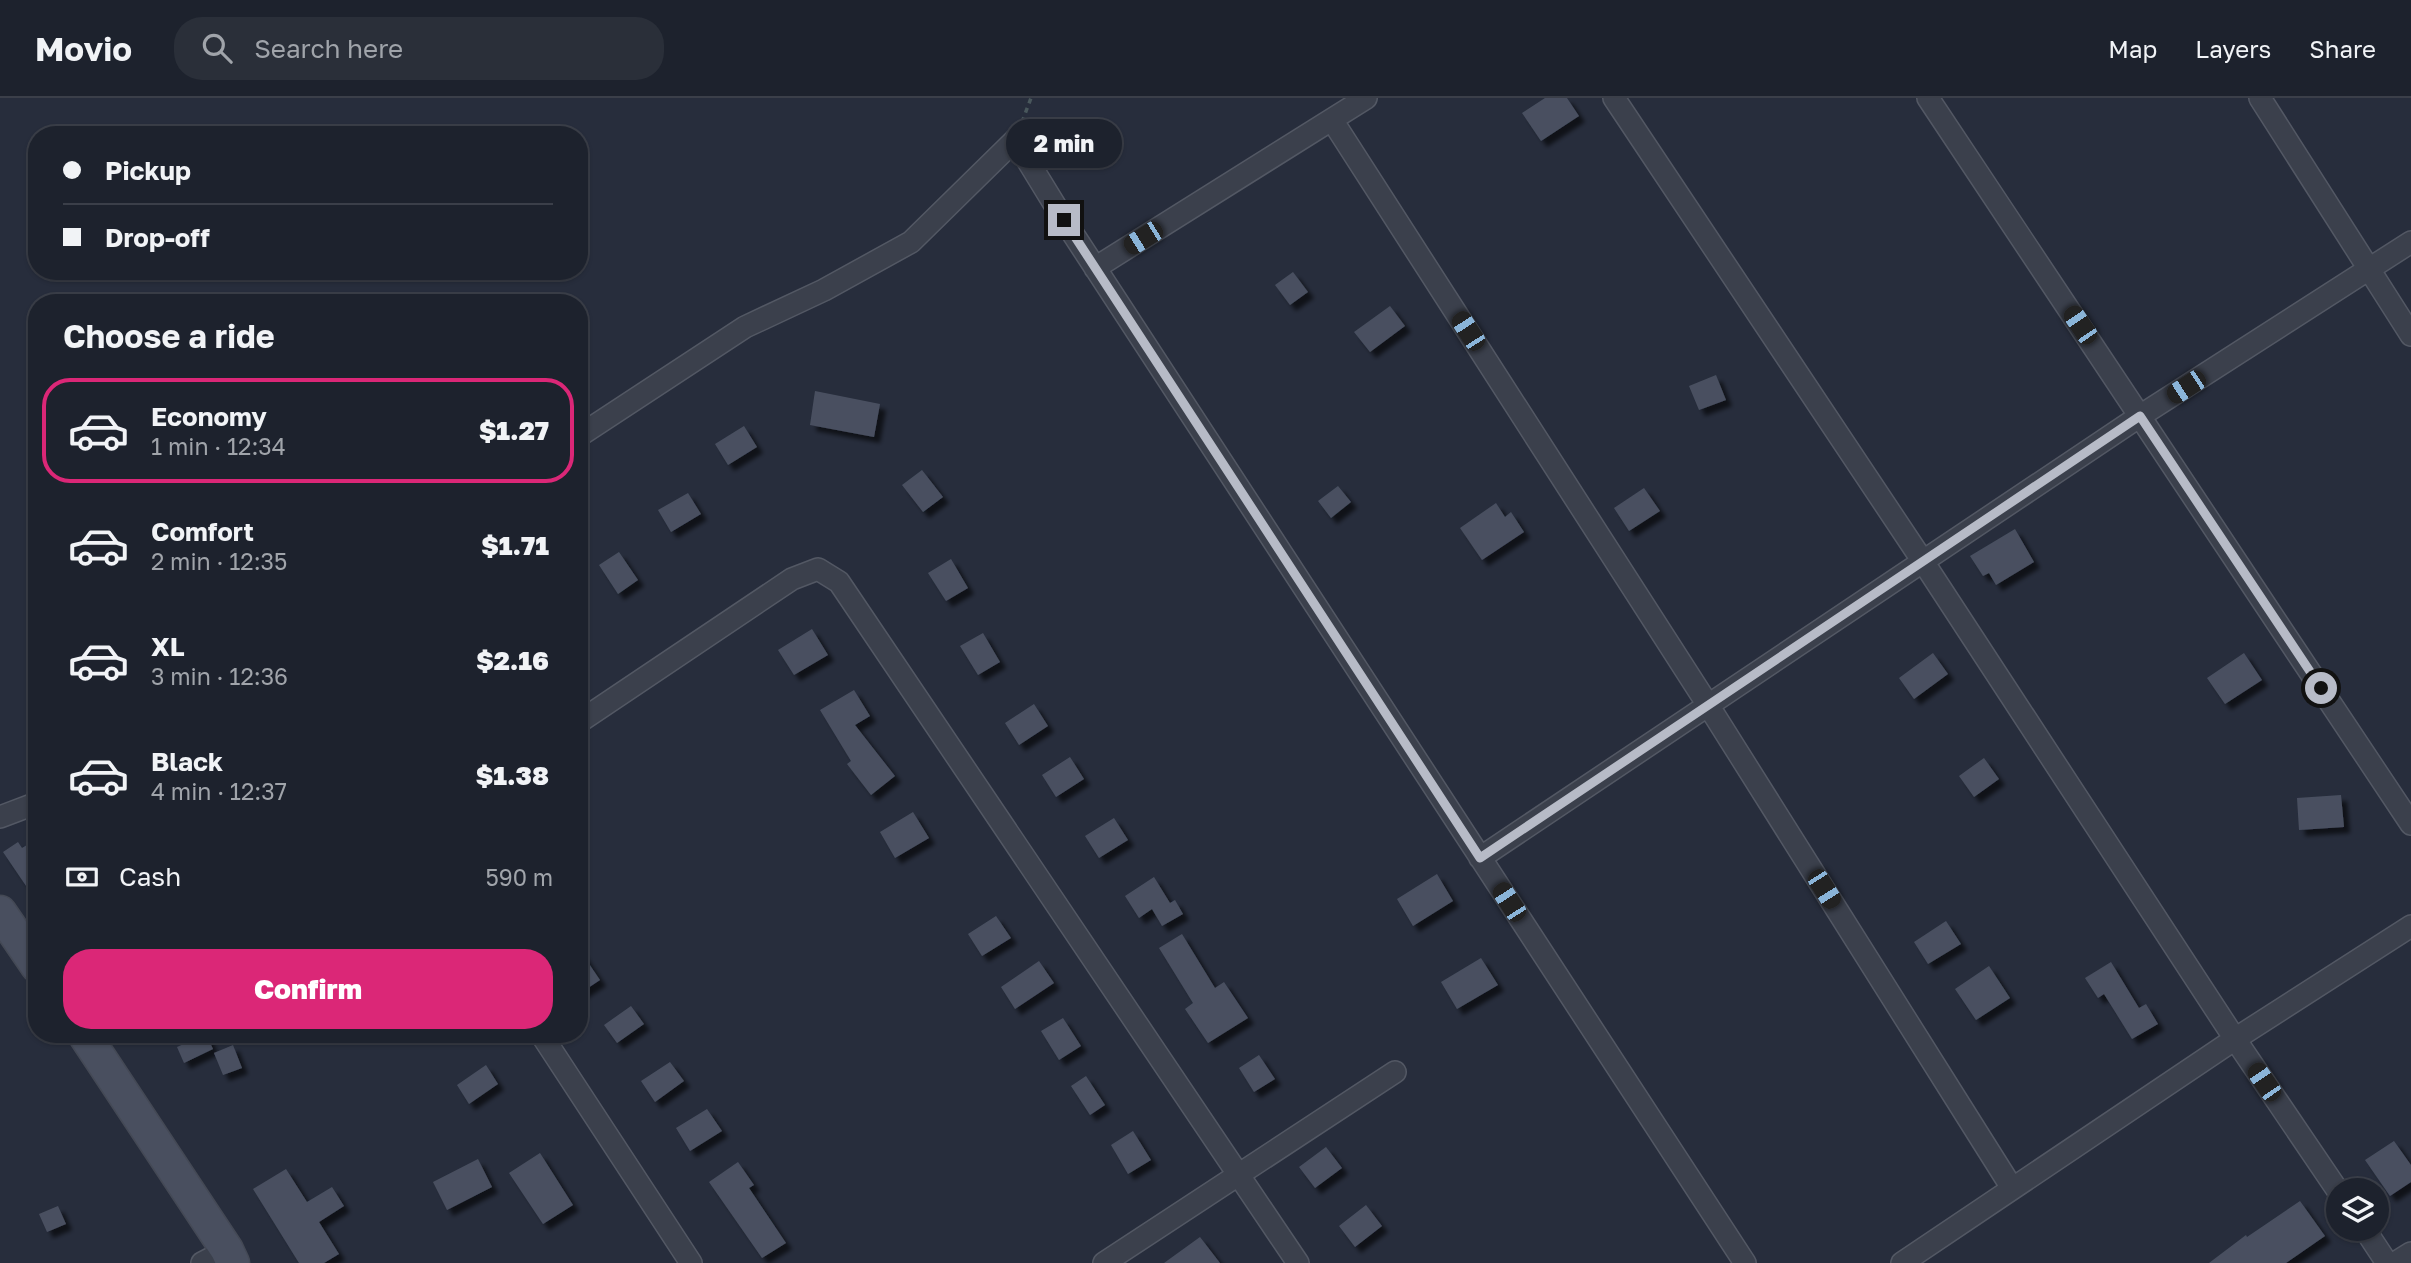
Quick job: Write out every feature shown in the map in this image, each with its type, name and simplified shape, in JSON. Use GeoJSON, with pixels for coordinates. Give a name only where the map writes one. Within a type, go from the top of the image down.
{"type":"FeatureCollection","features":[{"type":"Feature","properties":{"kind":"street"},"geometry":{"type":"LineString","coordinates":[[1095,268],[1366,98]]}},
{"type":"Feature","properties":{"kind":"street"},"geometry":{"type":"LineString","coordinates":[[1614,98],[2329,1178]]}},
{"type":"Feature","properties":{"kind":"street"},"geometry":{"type":"LineString","coordinates":[[1928,98],[2411,824]]}},
{"type":"Feature","properties":{"kind":"street"},"geometry":{"type":"LineString","coordinates":[[2260,98],[2411,335]]}},
{"type":"Feature","properties":{"kind":"street"},"geometry":{"type":"LineString","coordinates":[[1332,120],[1708,705],[2012,1188]]}},
{"type":"Feature","properties":{"kind":"street"},"geometry":{"type":"LineString","coordinates":[[588,430],[745,327],[824,290],[911,242],[1014,140],[1745,1263]]}},
{"type":"Feature","properties":{"kind":"street"},"geometry":{"type":"LineString","coordinates":[[1480,858],[2140,416],[2411,242]]}},
{"type":"Feature","properties":{"kind":"street"},"geometry":{"type":"LineString","coordinates":[[588,716],[792,579],[817,569],[839,582],[1298,1263]]}},
{"type":"Feature","properties":{"kind":"street"},"geometry":{"type":"LineString","coordinates":[[0,817],[28,806]]}},
{"type":"Feature","properties":{"kind":"street"},"geometry":{"type":"LineString","coordinates":[[0,912],[28,953]]}},
{"type":"Feature","properties":{"kind":"street"},"geometry":{"type":"LineString","coordinates":[[1902,1263],[2235,1039],[2411,926]]}},
{"type":"Feature","properties":{"kind":"street"},"geometry":{"type":"LineString","coordinates":[[90,1043],[221,1258]]}},
{"type":"Feature","properties":{"kind":"street"},"geometry":{"type":"LineString","coordinates":[[547,1043],[691,1263]]}},
{"type":"Feature","properties":{"kind":"street"},"geometry":{"type":"LineString","coordinates":[[1104,1263],[1395,1072]]}},
{"type":"Feature","properties":{"kind":"street"},"geometry":{"type":"LineString","coordinates":[[2373,1241],[2387,1263]]}},
{"type":"Feature","properties":{"kind":"street"},"geometry":{"type":"LineString","coordinates":[[2395,1263],[2411,1253]]}},
{"type":"Feature","properties":{"kind":"building"},"geometry":{"type":"Polygon","coordinates":[[[1545,98],[1567,98],[1579,116],[1541,141],[1522,113],[1545,98]]]}},
{"type":"Feature","properties":{"kind":"building"},"geometry":{"type":"Polygon","coordinates":[[[1293,272],[1308,292],[1290,305],[1275,285],[1293,272]]]}},
{"type":"Feature","properties":{"kind":"building"},"geometry":{"type":"Polygon","coordinates":[[[1390,306],[1405,326],[1370,352],[1354,332],[1390,306]]]}},
{"type":"Feature","properties":{"kind":"building"},"geometry":{"type":"Polygon","coordinates":[[[1716,375],[1726,400],[1699,410],[1689,386],[1716,375]]]}},
{"type":"Feature","properties":{"kind":"building"},"geometry":{"type":"Polygon","coordinates":[[[815,391],[880,404],[874,437],[810,425],[815,391]]]}},
{"type":"Feature","properties":{"kind":"building"},"geometry":{"type":"Polygon","coordinates":[[[744,426],[757,447],[728,465],[715,444],[744,426]]]}},
{"type":"Feature","properties":{"kind":"building"},"geometry":{"type":"Polygon","coordinates":[[[922,470],[943,497],[923,512],[902,485],[922,470]]]}},
{"type":"Feature","properties":{"kind":"building"},"geometry":{"type":"Polygon","coordinates":[[[1338,486],[1351,502],[1331,518],[1318,501],[1338,486]]]}},
{"type":"Feature","properties":{"kind":"building"},"geometry":{"type":"Polygon","coordinates":[[[1644,488],[1660,511],[1629,531],[1614,508],[1644,488]]]}},
{"type":"Feature","properties":{"kind":"building"},"geometry":{"type":"Polygon","coordinates":[[[688,493],[701,514],[671,532],[658,510],[688,493]]]}},
{"type":"Feature","properties":{"kind":"building"},"geometry":{"type":"Polygon","coordinates":[[[1496,503],[1505,517],[1511,512],[1524,532],[1482,560],[1460,528],[1496,503]]]}},
{"type":"Feature","properties":{"kind":"building"},"geometry":{"type":"Polygon","coordinates":[[[2015,529],[2034,562],[1996,585],[1989,573],[1983,576],[1970,556],[2015,529]]]}},
{"type":"Feature","properties":{"kind":"building"},"geometry":{"type":"Polygon","coordinates":[[[619,552],[638,580],[618,594],[599,565],[619,552]]]}},
{"type":"Feature","properties":{"kind":"building"},"geometry":{"type":"Polygon","coordinates":[[[951,559],[968,588],[946,601],[928,573],[951,559]]]}},
{"type":"Feature","properties":{"kind":"building"},"geometry":{"type":"Polygon","coordinates":[[[812,629],[828,655],[794,675],[778,650],[812,629]]]}},
{"type":"Feature","properties":{"kind":"building"},"geometry":{"type":"Polygon","coordinates":[[[983,633],[1000,662],[978,675],[960,646],[983,633]]]}},
{"type":"Feature","properties":{"kind":"building"},"geometry":{"type":"Polygon","coordinates":[[[1933,653],[1948,674],[1914,699],[1899,678],[1933,653]]]}},
{"type":"Feature","properties":{"kind":"building"},"geometry":{"type":"Polygon","coordinates":[[[2244,653],[2262,680],[2225,704],[2207,678],[2244,653]]]}},
{"type":"Feature","properties":{"kind":"building"},"geometry":{"type":"Polygon","coordinates":[[[854,690],[870,716],[855,725],[895,776],[871,795],[847,764],[851,761],[820,710],[854,690]]]}},
{"type":"Feature","properties":{"kind":"building"},"geometry":{"type":"Polygon","coordinates":[[[1034,704],[1048,726],[1019,745],[1005,723],[1034,704]]]}},
{"type":"Feature","properties":{"kind":"building"},"geometry":{"type":"Polygon","coordinates":[[[1070,757],[1084,779],[1056,797],[1042,775],[1070,757]]]}},
{"type":"Feature","properties":{"kind":"building"},"geometry":{"type":"Polygon","coordinates":[[[1984,758],[1999,779],[1974,797],[1959,776],[1984,758]]]}},
{"type":"Feature","properties":{"kind":"building"},"geometry":{"type":"Polygon","coordinates":[[[2341,795],[2344,827],[2299,830],[2297,798],[2341,795]]]}},
{"type":"Feature","properties":{"kind":"building"},"geometry":{"type":"Polygon","coordinates":[[[913,812],[929,838],[895,858],[880,832],[913,812]]]}},
{"type":"Feature","properties":{"kind":"building"},"geometry":{"type":"Polygon","coordinates":[[[1114,818],[1128,840],[1099,858],[1085,836],[1114,818]]]}},
{"type":"Feature","properties":{"kind":"building"},"geometry":{"type":"Polygon","coordinates":[[[18,842],[22,848],[28,844],[28,889],[3,852],[18,842]]]}},
{"type":"Feature","properties":{"kind":"building"},"geometry":{"type":"Polygon","coordinates":[[[1437,874],[1453,901],[1413,926],[1397,899],[1437,874]]]}},
{"type":"Feature","properties":{"kind":"building"},"geometry":{"type":"Polygon","coordinates":[[[1154,877],[1170,903],[1175,900],[1183,914],[1162,926],[1152,909],[1139,918],[1125,896],[1154,877]]]}},
{"type":"Feature","properties":{"kind":"building"},"geometry":{"type":"Polygon","coordinates":[[[996,916],[1011,938],[982,956],[968,934],[996,916]]]}},
{"type":"Feature","properties":{"kind":"building"},"geometry":{"type":"Polygon","coordinates":[[[1946,921],[1961,944],[1928,964],[1914,942],[1946,921]]]}},
{"type":"Feature","properties":{"kind":"building"},"geometry":{"type":"Polygon","coordinates":[[[1182,934],[1215,988],[1224,982],[1248,1018],[1208,1043],[1185,1009],[1193,1003],[1159,948],[1182,934]]]}},
{"type":"Feature","properties":{"kind":"building"},"geometry":{"type":"Polygon","coordinates":[[[1481,958],[1498,985],[1457,1009],[1441,982],[1481,958]]]}},
{"type":"Feature","properties":{"kind":"building"},"geometry":{"type":"Polygon","coordinates":[[[1039,961],[1054,983],[1015,1009],[1001,987],[1039,961]]]}},
{"type":"Feature","properties":{"kind":"building"},"geometry":{"type":"Polygon","coordinates":[[[588,962],[600,980],[588,988],[588,962]]]}},
{"type":"Feature","properties":{"kind":"building"},"geometry":{"type":"Polygon","coordinates":[[[2111,962],[2139,1008],[2146,1004],[2158,1024],[2132,1039],[2104,994],[2098,998],[2085,978],[2111,962]]]}},
{"type":"Feature","properties":{"kind":"building"},"geometry":{"type":"Polygon","coordinates":[[[1989,966],[2010,998],[1976,1020],[1955,989],[1989,966]]]}},
{"type":"Feature","properties":{"kind":"building"},"geometry":{"type":"Polygon","coordinates":[[[631,1006],[644,1024],[617,1043],[604,1025],[631,1006]]]}},
{"type":"Feature","properties":{"kind":"building"},"geometry":{"type":"Polygon","coordinates":[[[1063,1018],[1081,1046],[1059,1060],[1041,1031],[1063,1018]]]}},
{"type":"Feature","properties":{"kind":"building"},"geometry":{"type":"Polygon","coordinates":[[[186,1043],[210,1043],[213,1049],[184,1063],[177,1047],[186,1043]]]}},
{"type":"Feature","properties":{"kind":"building"},"geometry":{"type":"Polygon","coordinates":[[[233,1045],[242,1068],[223,1075],[214,1053],[233,1045]]]}},
{"type":"Feature","properties":{"kind":"building"},"geometry":{"type":"Polygon","coordinates":[[[1259,1055],[1275,1079],[1254,1092],[1239,1068],[1259,1055]]]}},
{"type":"Feature","properties":{"kind":"building"},"geometry":{"type":"Polygon","coordinates":[[[670,1062],[684,1081],[655,1102],[641,1081],[670,1062]]]}},
{"type":"Feature","properties":{"kind":"building"},"geometry":{"type":"Polygon","coordinates":[[[486,1065],[498,1084],[469,1104],[457,1085],[486,1065]]]}},
{"type":"Feature","properties":{"kind":"building"},"geometry":{"type":"Polygon","coordinates":[[[1086,1076],[1105,1105],[1090,1115],[1071,1086],[1086,1076]]]}},
{"type":"Feature","properties":{"kind":"building"},"geometry":{"type":"Polygon","coordinates":[[[707,1109],[722,1131],[690,1151],[676,1128],[707,1109]]]}},
{"type":"Feature","properties":{"kind":"building"},"geometry":{"type":"Polygon","coordinates":[[[1133,1131],[1151,1160],[1128,1174],[1111,1145],[1133,1131]]]}},
{"type":"Feature","properties":{"kind":"building"},"geometry":{"type":"Polygon","coordinates":[[[2394,1141],[2411,1165],[2411,1182],[2390,1196],[2389,1178],[2378,1178],[2365,1160],[2394,1141]]]}},
{"type":"Feature","properties":{"kind":"building"},"geometry":{"type":"Polygon","coordinates":[[[1326,1147],[1342,1168],[1315,1188],[1299,1167],[1326,1147]]]}},
{"type":"Feature","properties":{"kind":"building"},"geometry":{"type":"Polygon","coordinates":[[[540,1153],[573,1205],[543,1224],[509,1173],[540,1153]]]}},
{"type":"Feature","properties":{"kind":"building"},"geometry":{"type":"Polygon","coordinates":[[[478,1159],[492,1187],[447,1210],[433,1182],[478,1159]]]}},
{"type":"Feature","properties":{"kind":"building"},"geometry":{"type":"Polygon","coordinates":[[[738,1162],[754,1185],[749,1188],[786,1243],[762,1258],[709,1182],[738,1162]]]}},
{"type":"Feature","properties":{"kind":"building"},"geometry":{"type":"Polygon","coordinates":[[[286,1169],[307,1202],[332,1187],[344,1206],[319,1222],[339,1254],[324,1263],[299,1263],[253,1189],[286,1169]]]}},
{"type":"Feature","properties":{"kind":"building"},"geometry":{"type":"Polygon","coordinates":[[[2300,1201],[2325,1236],[2286,1263],[2209,1263],[2246,1235],[2247,1237],[2300,1201]]]}},
{"type":"Feature","properties":{"kind":"building"},"geometry":{"type":"Polygon","coordinates":[[[1366,1205],[1382,1226],[1355,1247],[1339,1226],[1366,1205]]]}},
{"type":"Feature","properties":{"kind":"building"},"geometry":{"type":"Polygon","coordinates":[[[58,1206],[66,1224],[47,1232],[39,1214],[58,1206]]]}},
{"type":"Feature","properties":{"kind":"building"},"geometry":{"type":"Polygon","coordinates":[[[1200,1237],[1220,1263],[1164,1263],[1200,1237]]]}},
{"type":"Feature","properties":{"kind":"route"},"geometry":{"type":"LineString","coordinates":[[1064,220],[1480,858],[2140,416],[2321,688]]}}]}
